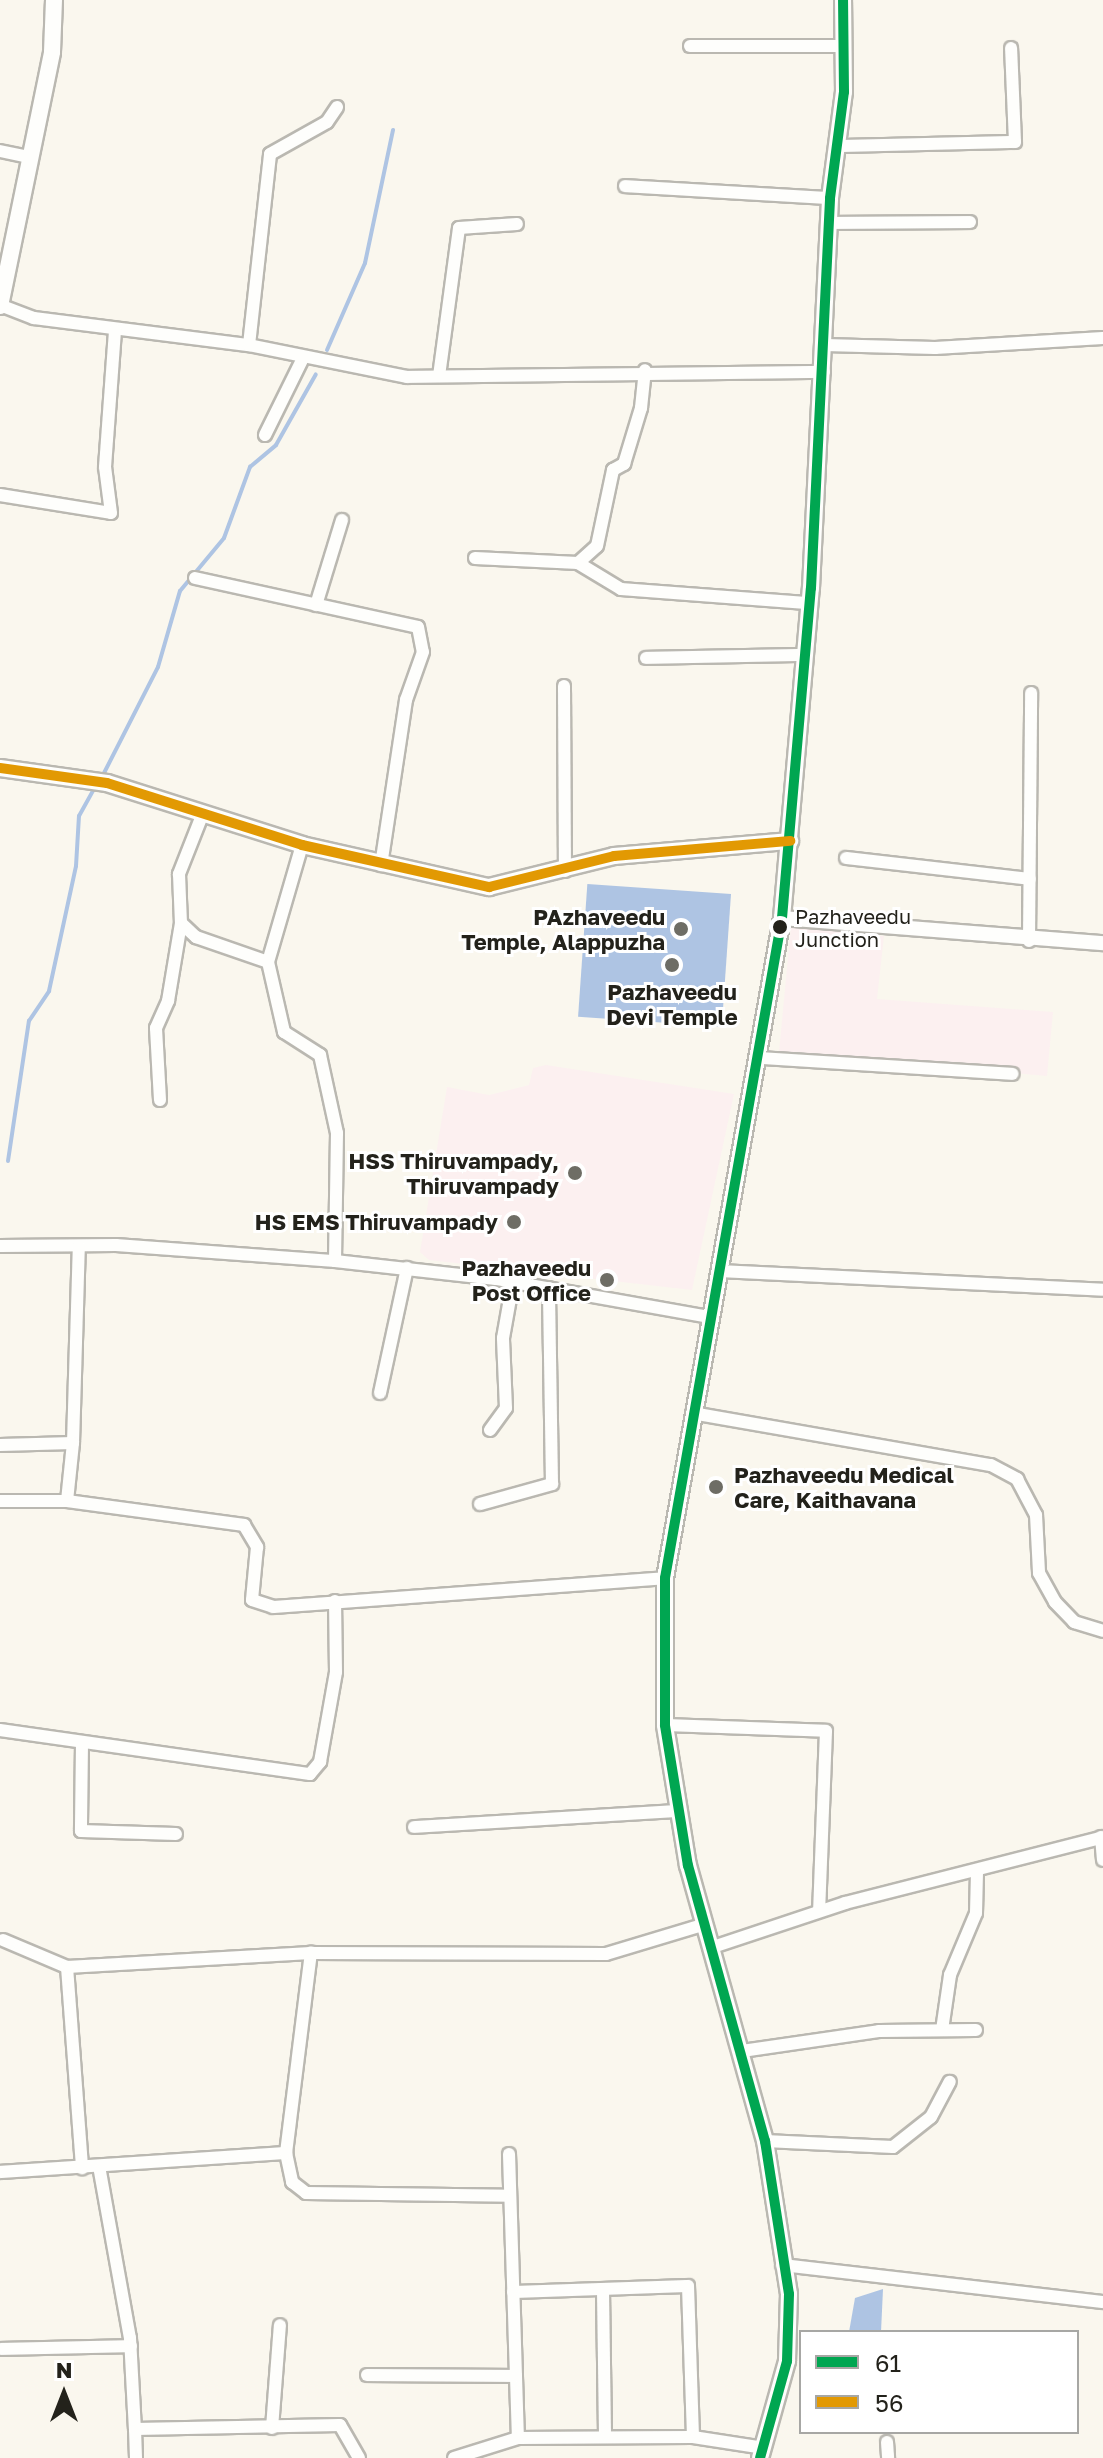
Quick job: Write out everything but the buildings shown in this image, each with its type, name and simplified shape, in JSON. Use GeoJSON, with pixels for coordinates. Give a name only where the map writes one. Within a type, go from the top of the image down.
{"type":"FeatureCollection","features":[{"type":"Feature","properties":{"kind":"main road"},"geometry":{"type":"LineString","coordinates":[[2,307],[52,52],[54,0]]}},
{"type":"Feature","properties":{"kind":"main road"},"geometry":{"type":"LineString","coordinates":[[762,2453],[787,2361],[782,2265],[765,2141],[679,1811],[665,1725],[665,1578],[692,1413],[761,1058],[782,918],[809,603],[824,372],[830,198],[837,146],[843,46],[843,0]]}},
{"type":"Feature","properties":{"kind":"main road"},"geometry":{"type":"LineString","coordinates":[[0,768],[107,783],[302,845],[489,887],[565,871],[614,856],[790,841]]}},
{"type":"Feature","properties":{"kind":"street"},"geometry":{"type":"LineString","coordinates":[[690,46],[843,46]]}},
{"type":"Feature","properties":{"kind":"street"},"geometry":{"type":"LineString","coordinates":[[837,146],[1015,142],[1011,48]]}},
{"type":"Feature","properties":{"kind":"street"},"geometry":{"type":"LineString","coordinates":[[249,345],[270,154],[327,122],[337,107]]}},
{"type":"Feature","properties":{"kind":"street"},"geometry":{"type":"LineString","coordinates":[[0,151],[29,157]]}},
{"type":"Feature","properties":{"kind":"street"},"geometry":{"type":"LineString","coordinates":[[625,186],[830,198]]}},
{"type":"Feature","properties":{"kind":"street"},"geometry":{"type":"LineString","coordinates":[[829,223],[970,222]]}},
{"type":"Feature","properties":{"kind":"street"},"geometry":{"type":"LineString","coordinates":[[439,376],[459,228],[517,224]]}},
{"type":"Feature","properties":{"kind":"street"},"geometry":{"type":"LineString","coordinates":[[2,307],[115,330],[249,345],[361,372],[439,376],[645,370],[824,372]]}},
{"type":"Feature","properties":{"kind":"street"},"geometry":{"type":"LineString","coordinates":[[0,495],[111,513],[105,467],[115,330]]}},
{"type":"Feature","properties":{"kind":"street"},"geometry":{"type":"LineString","coordinates":[[825,345],[935,348],[1103,338]]}},
{"type":"Feature","properties":{"kind":"street"},"geometry":{"type":"LineString","coordinates":[[265,435],[303,358]]}},
{"type":"Feature","properties":{"kind":"street"},"geometry":{"type":"LineString","coordinates":[[578,563],[597,546],[613,470],[624,464],[641,408],[645,370]]}},
{"type":"Feature","properties":{"kind":"street"},"geometry":{"type":"LineString","coordinates":[[316,605],[342,520]]}},
{"type":"Feature","properties":{"kind":"street"},"geometry":{"type":"LineString","coordinates":[[475,558],[578,563],[621,589],[809,603]]}},
{"type":"Feature","properties":{"kind":"street"},"geometry":{"type":"LineString","coordinates":[[195,578],[403,622],[422,635],[381,865]]}},
{"type":"Feature","properties":{"kind":"street"},"geometry":{"type":"LineString","coordinates":[[646,658],[805,655]]}},
{"type":"Feature","properties":{"kind":"street"},"geometry":{"type":"LineString","coordinates":[[564,686],[565,871]]}},
{"type":"Feature","properties":{"kind":"street"},"geometry":{"type":"LineString","coordinates":[[1029,941],[1031,693]]}},
{"type":"Feature","properties":{"kind":"street"},"geometry":{"type":"LineString","coordinates":[[160,1100],[156,1028],[168,1001],[181,923],[179,874],[203,813]]}},
{"type":"Feature","properties":{"kind":"street"},"geometry":{"type":"LineString","coordinates":[[302,845],[268,962],[277,1019],[284,1032],[317,1048],[337,1133],[335,1261]]}},
{"type":"Feature","properties":{"kind":"street"},"geometry":{"type":"LineString","coordinates":[[846,858],[1030,879]]}},
{"type":"Feature","properties":{"kind":"street"},"geometry":{"type":"LineString","coordinates":[[782,918],[1029,941],[1103,943]]}},
{"type":"Feature","properties":{"kind":"street"},"geometry":{"type":"LineString","coordinates":[[181,923],[196,937],[268,962]]}},
{"type":"Feature","properties":{"kind":"street"},"geometry":{"type":"LineString","coordinates":[[761,1058],[1012,1074]]}},
{"type":"Feature","properties":{"kind":"street"},"geometry":{"type":"LineString","coordinates":[[0,1246],[79,1246],[407,1268],[513,1282],[710,1317]]}},
{"type":"Feature","properties":{"kind":"street"},"geometry":{"type":"LineString","coordinates":[[67,1501],[73,1443],[79,1246]]}},
{"type":"Feature","properties":{"kind":"street"},"geometry":{"type":"LineString","coordinates":[[380,1393],[407,1268]]}},
{"type":"Feature","properties":{"kind":"street"},"geometry":{"type":"LineString","coordinates":[[720,1271],[1103,1290]]}},
{"type":"Feature","properties":{"kind":"street"},"geometry":{"type":"LineString","coordinates":[[490,1430],[506,1408],[503,1338],[513,1282]]}},
{"type":"Feature","properties":{"kind":"street"},"geometry":{"type":"LineString","coordinates":[[480,1504],[552,1484],[549,1288]]}},
{"type":"Feature","properties":{"kind":"street"},"geometry":{"type":"LineString","coordinates":[[692,1413],[947,1456],[1017,1479],[1036,1515],[1039,1573],[1055,1602],[1074,1622],[1103,1631]]}},
{"type":"Feature","properties":{"kind":"street"},"geometry":{"type":"LineString","coordinates":[[0,1445],[73,1443]]}},
{"type":"Feature","properties":{"kind":"street"},"geometry":{"type":"LineString","coordinates":[[0,1501],[67,1501],[244,1525],[257,1547],[252,1600],[273,1607],[665,1578]]}},
{"type":"Feature","properties":{"kind":"street"},"geometry":{"type":"LineString","coordinates":[[0,1730],[310,1774],[320,1762],[336,1672],[335,1601]]}},
{"type":"Feature","properties":{"kind":"street"},"geometry":{"type":"LineString","coordinates":[[665,1725],[826,1731],[819,1911]]}},
{"type":"Feature","properties":{"kind":"street"},"geometry":{"type":"LineString","coordinates":[[82,1743],[81,1831],[176,1834]]}},
{"type":"Feature","properties":{"kind":"street"},"geometry":{"type":"LineString","coordinates":[[414,1827],[679,1811]]}},
{"type":"Feature","properties":{"kind":"street"},"geometry":{"type":"LineString","coordinates":[[713,1947],[819,1911],[1102,1837],[1103,1860]]}},
{"type":"Feature","properties":{"kind":"street"},"geometry":{"type":"LineString","coordinates":[[942,2030],[950,1975],[976,1913],[977,1872]]}},
{"type":"Feature","properties":{"kind":"street"},"geometry":{"type":"LineString","coordinates":[[3,1940],[67,1967],[311,1953],[606,1954],[706,1924]]}},
{"type":"Feature","properties":{"kind":"street"},"geometry":{"type":"LineString","coordinates":[[311,1953],[286,2153],[292,2182],[306,2193],[510,2196]]}},
{"type":"Feature","properties":{"kind":"street"},"geometry":{"type":"LineString","coordinates":[[67,1967],[82,2168]]}},
{"type":"Feature","properties":{"kind":"street"},"geometry":{"type":"LineString","coordinates":[[742,2051],[879,2031],[976,2030]]}},
{"type":"Feature","properties":{"kind":"street"},"geometry":{"type":"LineString","coordinates":[[765,2141],[893,2147],[931,2117],[950,2082]]}},
{"type":"Feature","properties":{"kind":"street"},"geometry":{"type":"LineString","coordinates":[[0,2172],[286,2153]]}},
{"type":"Feature","properties":{"kind":"street"},"geometry":{"type":"LineString","coordinates":[[509,2154],[518,2438]]}},
{"type":"Feature","properties":{"kind":"street"},"geometry":{"type":"LineString","coordinates":[[99,2166],[131,2346],[136,2458]]}},
{"type":"Feature","properties":{"kind":"street"},"geometry":{"type":"LineString","coordinates":[[782,2265],[1103,2302]]}},
{"type":"Feature","properties":{"kind":"street"},"geometry":{"type":"LineString","coordinates":[[513,2292],[688,2286],[693,2437]]}},
{"type":"Feature","properties":{"kind":"street"},"geometry":{"type":"LineString","coordinates":[[603,2291],[605,2435]]}},
{"type":"Feature","properties":{"kind":"street"},"geometry":{"type":"LineString","coordinates":[[272,2428],[280,2325]]}},
{"type":"Feature","properties":{"kind":"street"},"geometry":{"type":"LineString","coordinates":[[1,2349],[131,2346]]}},
{"type":"Feature","properties":{"kind":"street"},"geometry":{"type":"LineString","coordinates":[[367,2375],[516,2376]]}},
{"type":"Feature","properties":{"kind":"street"},"geometry":{"type":"LineString","coordinates":[[135,2429],[340,2425],[359,2458]]}},
{"type":"Feature","properties":{"kind":"street"},"geometry":{"type":"LineString","coordinates":[[454,2458],[518,2438],[605,2435],[693,2437],[762,2453]]}},
{"type":"Feature","properties":{"kind":"street"},"geometry":{"type":"LineString","coordinates":[[887,2442],[888,2458]]}},
{"type":"Feature","properties":{"kind":"shaded area"},"geometry":{"type":"Polygon","coordinates":[[[791,926],[884,936],[877,999],[1053,1012],[1047,1076],[779,1052],[791,926]]]}},
{"type":"Feature","properties":{"kind":"shaded area","name":"HSS Thiruvampady, Thiruvampady"},"geometry":{"type":"Polygon","coordinates":[[[546,1065],[734,1094],[692,1290],[429,1260],[420,1252],[447,1087],[489,1095],[529,1085],[533,1068],[546,1065]]]}},
{"type":"Feature","properties":{"kind":"water"},"geometry":{"type":"Polygon","coordinates":[[[587,884],[731,894],[722,1027],[578,1017],[587,884]]]}},
{"type":"Feature","properties":{"kind":"water"},"geometry":{"type":"Polygon","coordinates":[[[883,2289],[881,2330],[849,2330],[855,2298],[883,2289]]]}},
{"type":"Feature","properties":{"kind":"waterway"},"geometry":{"type":"LineString","coordinates":[[327,350],[365,263],[393,130]]}},
{"type":"Feature","properties":{"kind":"waterway"},"geometry":{"type":"LineString","coordinates":[[103,775],[158,667],[180,591],[224,538],[250,467],[276,445],[316,374]]}},
{"type":"Feature","properties":{"kind":"waterway"},"geometry":{"type":"LineString","coordinates":[[8,1161],[29,1021],[49,991],[76,866],[79,816],[94,789]]}},
{"type":"Feature","properties":{"kind":"transit line","name":"61"},"geometry":{"type":"LineString","coordinates":[[760,2458],[787,2361],[789,2294],[765,2141],[688,1866],[665,1725],[665,1578],[782,918],[811,588],[830,198],[844,92],[843,0]]}},
{"type":"Feature","properties":{"kind":"transit line","name":"56"},"geometry":{"type":"LineString","coordinates":[[0,768],[107,783],[302,845],[489,887],[614,856],[790,841]]}},
{"type":"Feature","properties":{"kind":"place","name":"Pazhaveedu Junction"},"geometry":{"type":"Point","coordinates":[780,927]}},
{"type":"Feature","properties":{"kind":"place","name":"PAzhaveedu Temple, Alappuzha"},"geometry":{"type":"Point","coordinates":[681,929]}},
{"type":"Feature","properties":{"kind":"place","name":"Pazhaveedu Devi Temple"},"geometry":{"type":"Point","coordinates":[672,965]}},
{"type":"Feature","properties":{"kind":"place","name":"HSS Thiruvampady, Thiruvampady"},"geometry":{"type":"Point","coordinates":[575,1173]}},
{"type":"Feature","properties":{"kind":"place","name":"HS EMS Thiruvampady"},"geometry":{"type":"Point","coordinates":[514,1222]}},
{"type":"Feature","properties":{"kind":"place","name":"Pazhaveedu Post Office"},"geometry":{"type":"Point","coordinates":[607,1280]}},
{"type":"Feature","properties":{"kind":"place","name":"Pazhaveedu Medical Care, Kaithavana"},"geometry":{"type":"Point","coordinates":[716,1487]}}]}
